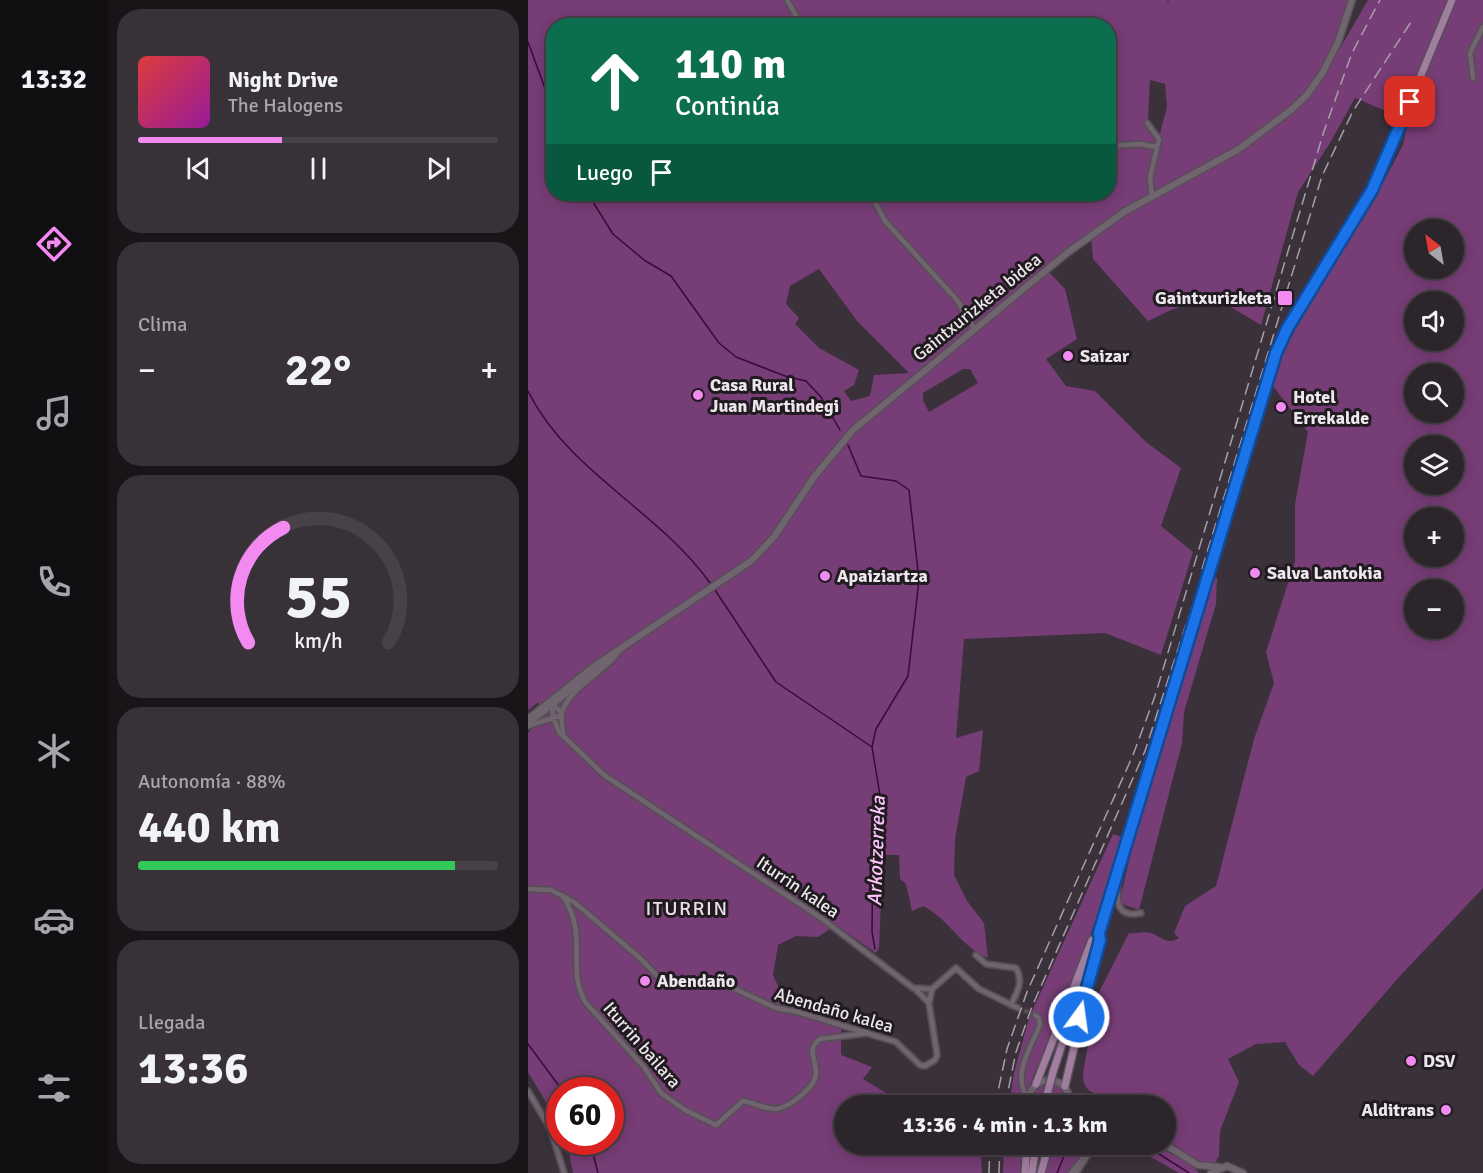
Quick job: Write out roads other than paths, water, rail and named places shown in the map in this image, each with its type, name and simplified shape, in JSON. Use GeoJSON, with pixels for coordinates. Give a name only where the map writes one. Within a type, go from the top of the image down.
{"type":"FeatureCollection","features":[{"type":"Feature","properties":{"kind":"main road","name":"Gaintxurizketa bidea"},"geometry":{"type":"LineString","coordinates":[[528,723],[542,705],[571,683],[751,561],[774,537],[814,477],[847,436],[1089,235],[1152,196],[1239,149],[1306,95],[1338,42],[1352,0]]}},
{"type":"Feature","properties":{"kind":"main road"},"geometry":{"type":"LineString","coordinates":[[1047,1095],[1119,871],[1279,345],[1379,177],[1452,0]]}},
{"type":"Feature","properties":{"kind":"main road","name":"Gaintxurizketa bidea"},"geometry":{"type":"LineString","coordinates":[[528,723],[620,650]]}},
{"type":"Feature","properties":{"kind":"main road","name":"Gaintxurizketa bidea"},"geometry":{"type":"LineString","coordinates":[[552,704],[571,683]]}},
{"type":"Feature","properties":{"kind":"main road"},"geometry":{"type":"LineString","coordinates":[[542,705],[552,704]]}},
{"type":"Feature","properties":{"kind":"main road"},"geometry":{"type":"LineString","coordinates":[[1030,1095],[1098,925],[1104,916]]}},
{"type":"Feature","properties":{"kind":"main road"},"geometry":{"type":"LineString","coordinates":[[1069,1095],[1065,1086],[1081,1010],[1100,940],[1099,933]]}},
{"type":"Feature","properties":{"kind":"main road"},"geometry":{"type":"LineString","coordinates":[[1035,1085],[1050,1079],[1065,1086]]}},
{"type":"Feature","properties":{"kind":"main road"},"geometry":{"type":"LineString","coordinates":[[1176,1152],[1206,1168],[1230,1166],[1243,1173]]}},
{"type":"Feature","properties":{"kind":"main road"},"geometry":{"type":"LineString","coordinates":[[1025,1173],[1026,1155]]}},
{"type":"Feature","properties":{"kind":"main road"},"geometry":{"type":"LineString","coordinates":[[1032,1173],[1034,1155]]}},
{"type":"Feature","properties":{"kind":"main road"},"geometry":{"type":"LineString","coordinates":[[1041,1173],[1046,1155]]}},
{"type":"Feature","properties":{"kind":"main road"},"geometry":{"type":"LineString","coordinates":[[1194,1163],[1202,1173]]}},
{"type":"Feature","properties":{"kind":"main road"},"geometry":{"type":"LineString","coordinates":[[1211,1173],[1219,1167]]}},
{"type":"Feature","properties":{"kind":"street"},"geometry":{"type":"LineString","coordinates":[[788,0],[798,18]]}},
{"type":"Feature","properties":{"kind":"street"},"geometry":{"type":"LineString","coordinates":[[1473,78],[1470,53],[1483,27]]}},
{"type":"Feature","properties":{"kind":"street"},"geometry":{"type":"LineString","coordinates":[[1147,123],[1159,140],[1150,178],[1152,196]]}},
{"type":"Feature","properties":{"kind":"street"},"geometry":{"type":"LineString","coordinates":[[1116,145],[1138,144],[1157,147]]}},
{"type":"Feature","properties":{"kind":"street"},"geometry":{"type":"LineString","coordinates":[[875,201],[885,221],[957,300],[975,330]]}},
{"type":"Feature","properties":{"kind":"street"},"geometry":{"type":"LineString","coordinates":[[528,723],[561,715],[571,696],[606,667],[620,650]]}},
{"type":"Feature","properties":{"kind":"street"},"geometry":{"type":"LineString","coordinates":[[552,704],[558,707],[561,715],[564,738]]}},
{"type":"Feature","properties":{"kind":"street","name":"Iturrin kalea"},"geometry":{"type":"LineString","coordinates":[[552,704],[553,717],[559,732]]}},
{"type":"Feature","properties":{"kind":"street","name":"Iturrin kalea"},"geometry":{"type":"LineString","coordinates":[[539,721],[550,724],[604,775],[817,915],[916,990],[929,1003]]}},
{"type":"Feature","properties":{"kind":"street"},"geometry":{"type":"LineString","coordinates":[[1119,871],[1117,905],[1127,915],[1141,913]]}},
{"type":"Feature","properties":{"kind":"street"},"geometry":{"type":"LineString","coordinates":[[528,890],[551,890],[562,895],[640,958],[664,983]]}},
{"type":"Feature","properties":{"kind":"street","name":"Iturrin bailara"},"geometry":{"type":"LineString","coordinates":[[562,895],[576,918],[580,992],[644,1067],[661,1093],[685,1110],[716,1125],[743,1101],[775,1109],[792,1102],[813,1083],[816,1074],[811,1049],[820,1039],[868,1033]]}},
{"type":"Feature","properties":{"kind":"street"},"geometry":{"type":"LineString","coordinates":[[976,955],[986,964],[1016,968],[1021,976],[1011,1005]]}},
{"type":"Feature","properties":{"kind":"street"},"geometry":{"type":"LineString","coordinates":[[916,990],[932,988],[956,968],[979,989],[1018,1008]]}},
{"type":"Feature","properties":{"kind":"street","name":"Abendaño kalea"},"geometry":{"type":"LineString","coordinates":[[731,987],[776,1008],[896,1042],[920,1065],[930,1065],[937,1055],[929,1003]]}},
{"type":"Feature","properties":{"kind":"street"},"geometry":{"type":"LineString","coordinates":[[929,1003],[932,988]]}},
{"type":"Feature","properties":{"kind":"street"},"geometry":{"type":"LineString","coordinates":[[1026,1095],[1019,1080],[1040,1023],[1035,1015]]}},
{"type":"Feature","properties":{"kind":"street"},"geometry":{"type":"LineString","coordinates":[[1019,1080],[1025,1086],[1035,1085]]}},
{"type":"Feature","properties":{"kind":"street"},"geometry":{"type":"LineString","coordinates":[[528,1092],[551,1130],[564,1173]]}},
{"type":"Feature","properties":{"kind":"street"},"geometry":{"type":"LineString","coordinates":[[1091,1148],[1084,1162],[1074,1173],[1091,1148]]}},
{"type":"Feature","properties":{"kind":"waterway","name":"Arkotzerreka"},"geometry":{"type":"LineString","coordinates":[[528,42],[546,91]]}},
{"type":"Feature","properties":{"kind":"waterway","name":"Arkotzerreka"},"geometry":{"type":"LineString","coordinates":[[592,201],[613,234],[644,260],[671,276],[719,343],[736,357],[785,376],[806,381],[821,397],[840,430]]}},
{"type":"Feature","properties":{"kind":"waterway"},"geometry":{"type":"LineString","coordinates":[[528,391],[545,420],[566,445],[666,534],[710,583]]}},
{"type":"Feature","properties":{"kind":"waterway","name":"Arkotzerreka"},"geometry":{"type":"LineString","coordinates":[[848,445],[861,476],[896,481],[909,490],[919,580],[908,676],[876,729],[872,747],[880,795],[873,833],[872,932],[875,949]]}},
{"type":"Feature","properties":{"kind":"waterway"},"geometry":{"type":"LineString","coordinates":[[715,590],[776,682],[872,747]]}},
{"type":"Feature","properties":{"kind":"waterway"},"geometry":{"type":"LineString","coordinates":[[528,1044],[552,1077]]}},
{"type":"Feature","properties":{"kind":"waterway"},"geometry":{"type":"LineString","coordinates":[[593,1155],[598,1173]]}},
{"type":"Feature","properties":{"kind":"waterway","name":"Arkotzerreka"},"geometry":{"type":"LineString","coordinates":[[1057,1173],[1064,1155]]}},
{"type":"Feature","properties":{"kind":"waterway"},"geometry":{"type":"LineString","coordinates":[[1160,1155],[1189,1173]]}},
{"type":"Feature","properties":{"kind":"tunnel"},"geometry":{"type":"LineString","coordinates":[[1018,1008],[1035,1015]]}},
{"type":"Feature","properties":{"kind":"railway"},"geometry":{"type":"LineString","coordinates":[[997,1095],[1007,1049],[1027,992],[1133,755],[1155,696],[1324,131],[1352,53],[1380,0]]}},
{"type":"Feature","properties":{"kind":"railway"},"geometry":{"type":"LineString","coordinates":[[1202,569],[1322,176],[1353,111],[1411,22]]}},
{"type":"Feature","properties":{"kind":"railway"},"geometry":{"type":"LineString","coordinates":[[1007,1095],[1016,1052],[1031,1009],[1145,751],[1189,615]]}},
{"type":"Feature","properties":{"kind":"railway"},"geometry":{"type":"LineString","coordinates":[[989,1173],[990,1155]]}},
{"type":"Feature","properties":{"kind":"railway"},"geometry":{"type":"LineString","coordinates":[[999,1173],[1000,1155]]}},
{"type":"Feature","properties":{"kind":"place","name":"Gaintxurizketa"},"geometry":{"type":"Point","coordinates":[1285,298]}},
{"type":"Feature","properties":{"kind":"place","name":"Saizar"},"geometry":{"type":"Point","coordinates":[1068,356]}},
{"type":"Feature","properties":{"kind":"place","name":"Casa Rural Juan Martindegi"},"geometry":{"type":"Point","coordinates":[698,395]}},
{"type":"Feature","properties":{"kind":"place","name":"Hotel Errekalde"},"geometry":{"type":"Point","coordinates":[1281,407]}},
{"type":"Feature","properties":{"kind":"place","name":"Salva Lantokia"},"geometry":{"type":"Point","coordinates":[1255,573]}},
{"type":"Feature","properties":{"kind":"place","name":"Apaiziartza"},"geometry":{"type":"Point","coordinates":[825,576]}},
{"type":"Feature","properties":{"kind":"place","name":"Abendaño"},"geometry":{"type":"Point","coordinates":[645,981]}},
{"type":"Feature","properties":{"kind":"place","name":"DSV"},"geometry":{"type":"Point","coordinates":[1411,1061]}},
{"type":"Feature","properties":{"kind":"place","name":"Alditrans"},"geometry":{"type":"Point","coordinates":[1446,1110]}},
{"type":"Feature","properties":{"kind":"district","name":"ITURRIN"},"geometry":{"type":"Point","coordinates":[687,908]}}]}
